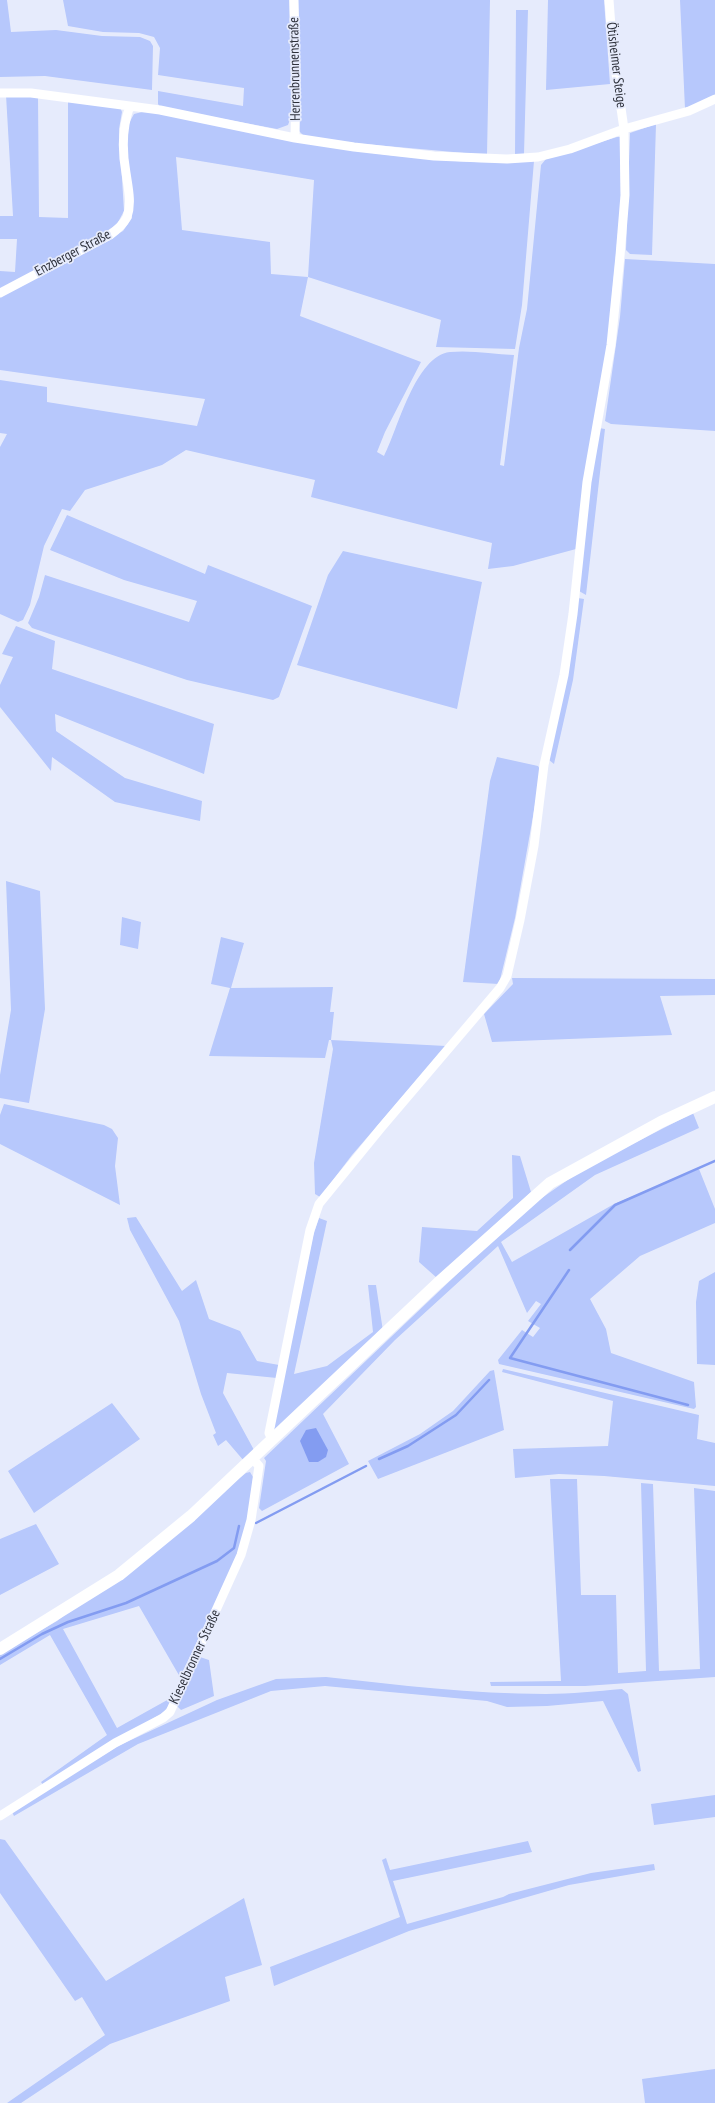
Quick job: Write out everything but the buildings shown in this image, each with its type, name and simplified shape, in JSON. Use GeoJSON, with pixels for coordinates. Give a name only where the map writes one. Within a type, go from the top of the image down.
{"type":"FeatureCollection","features":[{"type":"Feature","properties":{"kind":"main road"},"geometry":{"type":"LineString","coordinates":[[0,1649],[85,1598],[119,1575],[191,1516],[438,1283],[550,1183],[661,1122],[715,1097]]}},
{"type":"Feature","properties":{"kind":"street","name":"Herrenbrunnenstraße"},"geometry":{"type":"LineString","coordinates":[[294,0],[296,76],[295,138]]}},
{"type":"Feature","properties":{"kind":"street","name":"Ötisheimer Steige"},"geometry":{"type":"LineString","coordinates":[[272,1440],[269,1433],[292,1316],[310,1230],[319,1204],[381,1128],[500,988],[507,976],[520,920],[534,846],[544,765],[564,675],[573,614],[587,482],[610,345],[625,195],[624,129],[613,53],[609,0]]}},
{"type":"Feature","properties":{"kind":"street"},"geometry":{"type":"LineString","coordinates":[[0,93],[31,93],[130,106],[201,117],[295,138],[396,152],[508,159],[538,157],[558,152],[624,129],[689,111],[715,99]]}},
{"type":"Feature","properties":{"kind":"street","name":"Enzberger Straße"},"geometry":{"type":"LineString","coordinates":[[0,293],[110,235],[122,224],[126,217],[129,203],[124,120],[130,106]]}},
{"type":"Feature","properties":{"kind":"street","name":"Kieselbronner Straße"},"geometry":{"type":"LineString","coordinates":[[0,1816],[115,1743],[163,1718],[170,1712],[242,1555],[251,1520],[259,1466],[253,1459]]}},
{"type":"Feature","properties":{"kind":"shaded area"},"geometry":{"type":"Polygon","coordinates":[[[0,0],[7,0],[11,32],[56,30],[102,36],[140,37],[150,41],[153,46],[152,90],[45,76],[0,77],[0,0]]]}},
{"type":"Feature","properties":{"kind":"shaded area"},"geometry":{"type":"Polygon","coordinates":[[[63,0],[289,0],[292,114],[288,125],[277,129],[160,107],[158,104],[158,91],[243,106],[244,88],[158,75],[160,48],[154,37],[139,33],[103,32],[68,26],[63,0]]]}},
{"type":"Feature","properties":{"kind":"shaded area"},"geometry":{"type":"Polygon","coordinates":[[[297,0],[490,0],[487,155],[353,143],[304,136],[298,130],[297,0]]]}},
{"type":"Feature","properties":{"kind":"shaded area"},"geometry":{"type":"Polygon","coordinates":[[[548,0],[604,0],[610,84],[546,90],[548,0]]]}},
{"type":"Feature","properties":{"kind":"shaded area"},"geometry":{"type":"Polygon","coordinates":[[[680,0],[715,0],[715,95],[685,109],[680,0]]]}},
{"type":"Feature","properties":{"kind":"shaded area"},"geometry":{"type":"Polygon","coordinates":[[[516,10],[528,10],[524,154],[515,155],[516,10]]]}},
{"type":"Feature","properties":{"kind":"shaded area"},"geometry":{"type":"Polygon","coordinates":[[[6,95],[38,96],[39,217],[68,218],[68,99],[120,107],[122,112],[119,129],[124,211],[117,224],[104,233],[0,289],[0,271],[15,272],[17,239],[0,239],[0,216],[13,216],[6,95]]]}},
{"type":"Feature","properties":{"kind":"shaded area"},"geometry":{"type":"Polygon","coordinates":[[[146,111],[287,139],[357,151],[468,162],[534,161],[522,305],[515,349],[436,347],[441,320],[308,277],[300,316],[421,362],[385,432],[377,452],[384,456],[409,395],[417,380],[427,366],[438,357],[450,352],[514,355],[500,465],[504,466],[519,348],[527,309],[541,165],[546,159],[620,137],[621,201],[606,359],[576,549],[513,566],[488,569],[492,543],[311,497],[315,480],[186,450],[162,465],[85,490],[70,511],[62,509],[44,546],[30,605],[23,620],[18,622],[0,614],[0,447],[7,434],[0,433],[0,380],[47,387],[47,402],[197,426],[205,399],[0,370],[0,297],[123,231],[132,218],[127,143],[128,125],[134,114],[146,111]],[[176,157],[182,230],[270,242],[271,274],[308,277],[314,180],[176,157]]]}},
{"type":"Feature","properties":{"kind":"shaded area"},"geometry":{"type":"Polygon","coordinates":[[[656,124],[652,255],[630,254],[626,250],[630,133],[656,124]]]}},
{"type":"Feature","properties":{"kind":"shaded area"},"geometry":{"type":"Polygon","coordinates":[[[625,259],[715,264],[715,431],[611,424],[605,421],[620,317],[625,259]]]}},
{"type":"Feature","properties":{"kind":"shaded area"},"geometry":{"type":"Polygon","coordinates":[[[599,428],[605,429],[586,595],[579,591],[590,483],[599,428]]]}},
{"type":"Feature","properties":{"kind":"shaded area"},"geometry":{"type":"Polygon","coordinates":[[[67,515],[205,574],[208,565],[312,606],[279,697],[273,700],[187,680],[32,628],[28,623],[39,597],[45,575],[189,622],[197,601],[124,580],[50,550],[67,515]]]}},
{"type":"Feature","properties":{"kind":"shaded area"},"geometry":{"type":"Polygon","coordinates":[[[343,551],[482,582],[457,709],[297,665],[328,575],[343,551]]]}},
{"type":"Feature","properties":{"kind":"shaded area"},"geometry":{"type":"Polygon","coordinates":[[[578,598],[584,599],[573,680],[554,764],[549,760],[578,598]]]}},
{"type":"Feature","properties":{"kind":"shaded area"},"geometry":{"type":"Polygon","coordinates":[[[16,626],[55,641],[52,669],[214,724],[204,774],[55,714],[56,731],[125,778],[202,801],[200,821],[115,802],[52,757],[51,771],[0,707],[0,685],[13,657],[2,654],[16,626]]]}},
{"type":"Feature","properties":{"kind":"shaded area"},"geometry":{"type":"Polygon","coordinates":[[[497,757],[538,766],[541,771],[515,918],[499,984],[463,982],[490,781],[497,757]]]}},
{"type":"Feature","properties":{"kind":"shaded area"},"geometry":{"type":"Polygon","coordinates":[[[6,881],[40,891],[45,1009],[29,1103],[0,1098],[0,1075],[11,1010],[6,881]]]}},
{"type":"Feature","properties":{"kind":"shaded area"},"geometry":{"type":"Polygon","coordinates":[[[122,917],[141,922],[138,949],[120,945],[122,917]]]}},
{"type":"Feature","properties":{"kind":"shaded area"},"geometry":{"type":"Polygon","coordinates":[[[221,937],[244,943],[231,988],[333,987],[330,1012],[334,1012],[331,1040],[329,1040],[325,1058],[209,1056],[230,988],[211,984],[221,937]]]}},
{"type":"Feature","properties":{"kind":"shaded area"},"geometry":{"type":"Polygon","coordinates":[[[512,978],[715,979],[715,995],[660,996],[672,1035],[492,1042],[484,1014],[513,984],[512,978]]]}},
{"type":"Feature","properties":{"kind":"shaded area"},"geometry":{"type":"Polygon","coordinates":[[[331,1040],[446,1046],[352,1155],[320,1197],[315,1194],[314,1163],[333,1049],[331,1040]]]}},
{"type":"Feature","properties":{"kind":"shaded area"},"geometry":{"type":"Polygon","coordinates":[[[4,1104],[104,1125],[112,1129],[118,1138],[115,1166],[120,1205],[0,1144],[0,1115],[4,1104]]]}},
{"type":"Feature","properties":{"kind":"shaded area"},"geometry":{"type":"Polygon","coordinates":[[[693,1113],[699,1128],[595,1175],[501,1242],[512,1262],[614,1204],[699,1169],[715,1209],[715,1223],[640,1256],[590,1299],[606,1329],[611,1353],[694,1382],[696,1407],[694,1409],[499,1364],[498,1360],[522,1330],[533,1337],[540,1328],[528,1321],[541,1304],[536,1301],[527,1313],[498,1246],[395,1340],[323,1414],[349,1464],[262,1511],[259,1508],[266,1461],[264,1458],[496,1237],[536,1202],[582,1170],[693,1113]]]}},
{"type":"Feature","properties":{"kind":"shaded area"},"geometry":{"type":"Polygon","coordinates":[[[512,1155],[520,1156],[531,1192],[437,1278],[419,1262],[422,1227],[477,1231],[513,1198],[512,1155]]]}},
{"type":"Feature","properties":{"kind":"shaded area"},"geometry":{"type":"Polygon","coordinates":[[[136,1217],[182,1291],[196,1280],[209,1319],[240,1331],[257,1361],[279,1365],[277,1378],[227,1373],[223,1393],[254,1450],[244,1461],[226,1440],[218,1446],[213,1435],[216,1433],[201,1394],[179,1321],[130,1230],[127,1218],[136,1217]]]}},
{"type":"Feature","properties":{"kind":"shaded area"},"geometry":{"type":"Polygon","coordinates":[[[319,1218],[327,1221],[294,1374],[327,1366],[373,1332],[368,1285],[376,1285],[383,1331],[275,1433],[272,1430],[313,1236],[319,1218]]]}},
{"type":"Feature","properties":{"kind":"shaded area"},"geometry":{"type":"Polygon","coordinates":[[[715,1272],[715,1365],[697,1364],[696,1302],[699,1281],[715,1272]]]}},
{"type":"Feature","properties":{"kind":"shaded area"},"geometry":{"type":"Polygon","coordinates":[[[503,1369],[699,1415],[697,1439],[715,1443],[715,1486],[604,1476],[559,1474],[515,1478],[513,1449],[608,1446],[613,1401],[502,1372],[503,1369]]]}},
{"type":"Feature","properties":{"kind":"shaded area"},"geometry":{"type":"Polygon","coordinates":[[[494,1370],[504,1430],[378,1479],[368,1461],[420,1434],[453,1411],[490,1371],[494,1370]]]}},
{"type":"Feature","properties":{"kind":"shaded area"},"geometry":{"type":"Polygon","coordinates":[[[112,1403],[140,1439],[34,1513],[8,1471],[112,1403]]]}},
{"type":"Feature","properties":{"kind":"shaded area"},"geometry":{"type":"Polygon","coordinates":[[[250,1472],[253,1477],[251,1504],[244,1535],[237,1556],[180,1677],[139,1606],[63,1629],[117,1728],[169,1699],[170,1704],[164,1712],[43,1785],[41,1782],[107,1735],[50,1635],[0,1665],[0,1654],[57,1621],[246,1473],[250,1472]]]}},
{"type":"Feature","properties":{"kind":"shaded area"},"geometry":{"type":"Polygon","coordinates":[[[550,1479],[577,1479],[581,1595],[616,1595],[618,1673],[646,1671],[641,1483],[653,1484],[659,1671],[700,1669],[694,1488],[715,1491],[715,1677],[585,1686],[491,1686],[490,1682],[561,1681],[550,1479]]]}},
{"type":"Feature","properties":{"kind":"shaded area"},"geometry":{"type":"Polygon","coordinates":[[[36,1524],[59,1564],[0,1595],[0,1539],[36,1524]]]}},
{"type":"Feature","properties":{"kind":"shaded area"},"geometry":{"type":"Polygon","coordinates":[[[200,1657],[209,1660],[214,1696],[181,1710],[177,1706],[200,1657]]]}},
{"type":"Feature","properties":{"kind":"shaded area"},"geometry":{"type":"Polygon","coordinates":[[[326,1677],[436,1688],[518,1694],[565,1694],[622,1689],[628,1694],[641,1771],[638,1772],[603,1701],[547,1706],[507,1707],[487,1701],[325,1686],[271,1691],[138,1744],[14,1816],[12,1812],[118,1746],[217,1700],[276,1679],[326,1677]]]}},
{"type":"Feature","properties":{"kind":"shaded area"},"geometry":{"type":"Polygon","coordinates":[[[715,1795],[715,1817],[654,1825],[651,1804],[715,1795]]]}},
{"type":"Feature","properties":{"kind":"shaded area"},"geometry":{"type":"Polygon","coordinates":[[[0,1839],[5,1840],[106,1981],[244,1898],[262,1965],[225,1977],[230,2001],[110,2044],[21,2103],[7,2103],[105,2035],[82,1997],[75,2001],[0,1893],[0,1839]]]}},
{"type":"Feature","properties":{"kind":"shaded area"},"geometry":{"type":"Polygon","coordinates":[[[528,1841],[532,1852],[393,1881],[407,1924],[509,1894],[591,1873],[654,1864],[655,1870],[569,1885],[409,1931],[274,1986],[270,1967],[400,1917],[382,1860],[386,1858],[390,1870],[528,1841]]]}},
{"type":"Feature","properties":{"kind":"shaded area"},"geometry":{"type":"Polygon","coordinates":[[[715,2069],[715,2103],[645,2103],[642,2079],[715,2069]]]}},
{"type":"Feature","properties":{"kind":"water"},"geometry":{"type":"Polygon","coordinates":[[[316,1428],[328,1450],[326,1457],[318,1462],[309,1462],[300,1441],[306,1430],[316,1428]]]}},
{"type":"Feature","properties":{"kind":"waterway"},"geometry":{"type":"LineString","coordinates":[[570,1250],[615,1205],[715,1161]]}},
{"type":"Feature","properties":{"kind":"waterway"},"geometry":{"type":"LineString","coordinates":[[569,1270],[510,1358],[688,1405]]}},
{"type":"Feature","properties":{"kind":"waterway"},"geometry":{"type":"LineString","coordinates":[[379,1459],[408,1446],[456,1415],[489,1380]]}},
{"type":"Feature","properties":{"kind":"waterway"},"geometry":{"type":"LineString","coordinates":[[256,1523],[366,1466]]}},
{"type":"Feature","properties":{"kind":"waterway"},"geometry":{"type":"LineString","coordinates":[[0,1659],[42,1634],[68,1622],[126,1603],[217,1561],[234,1548],[239,1526]]}}]}
